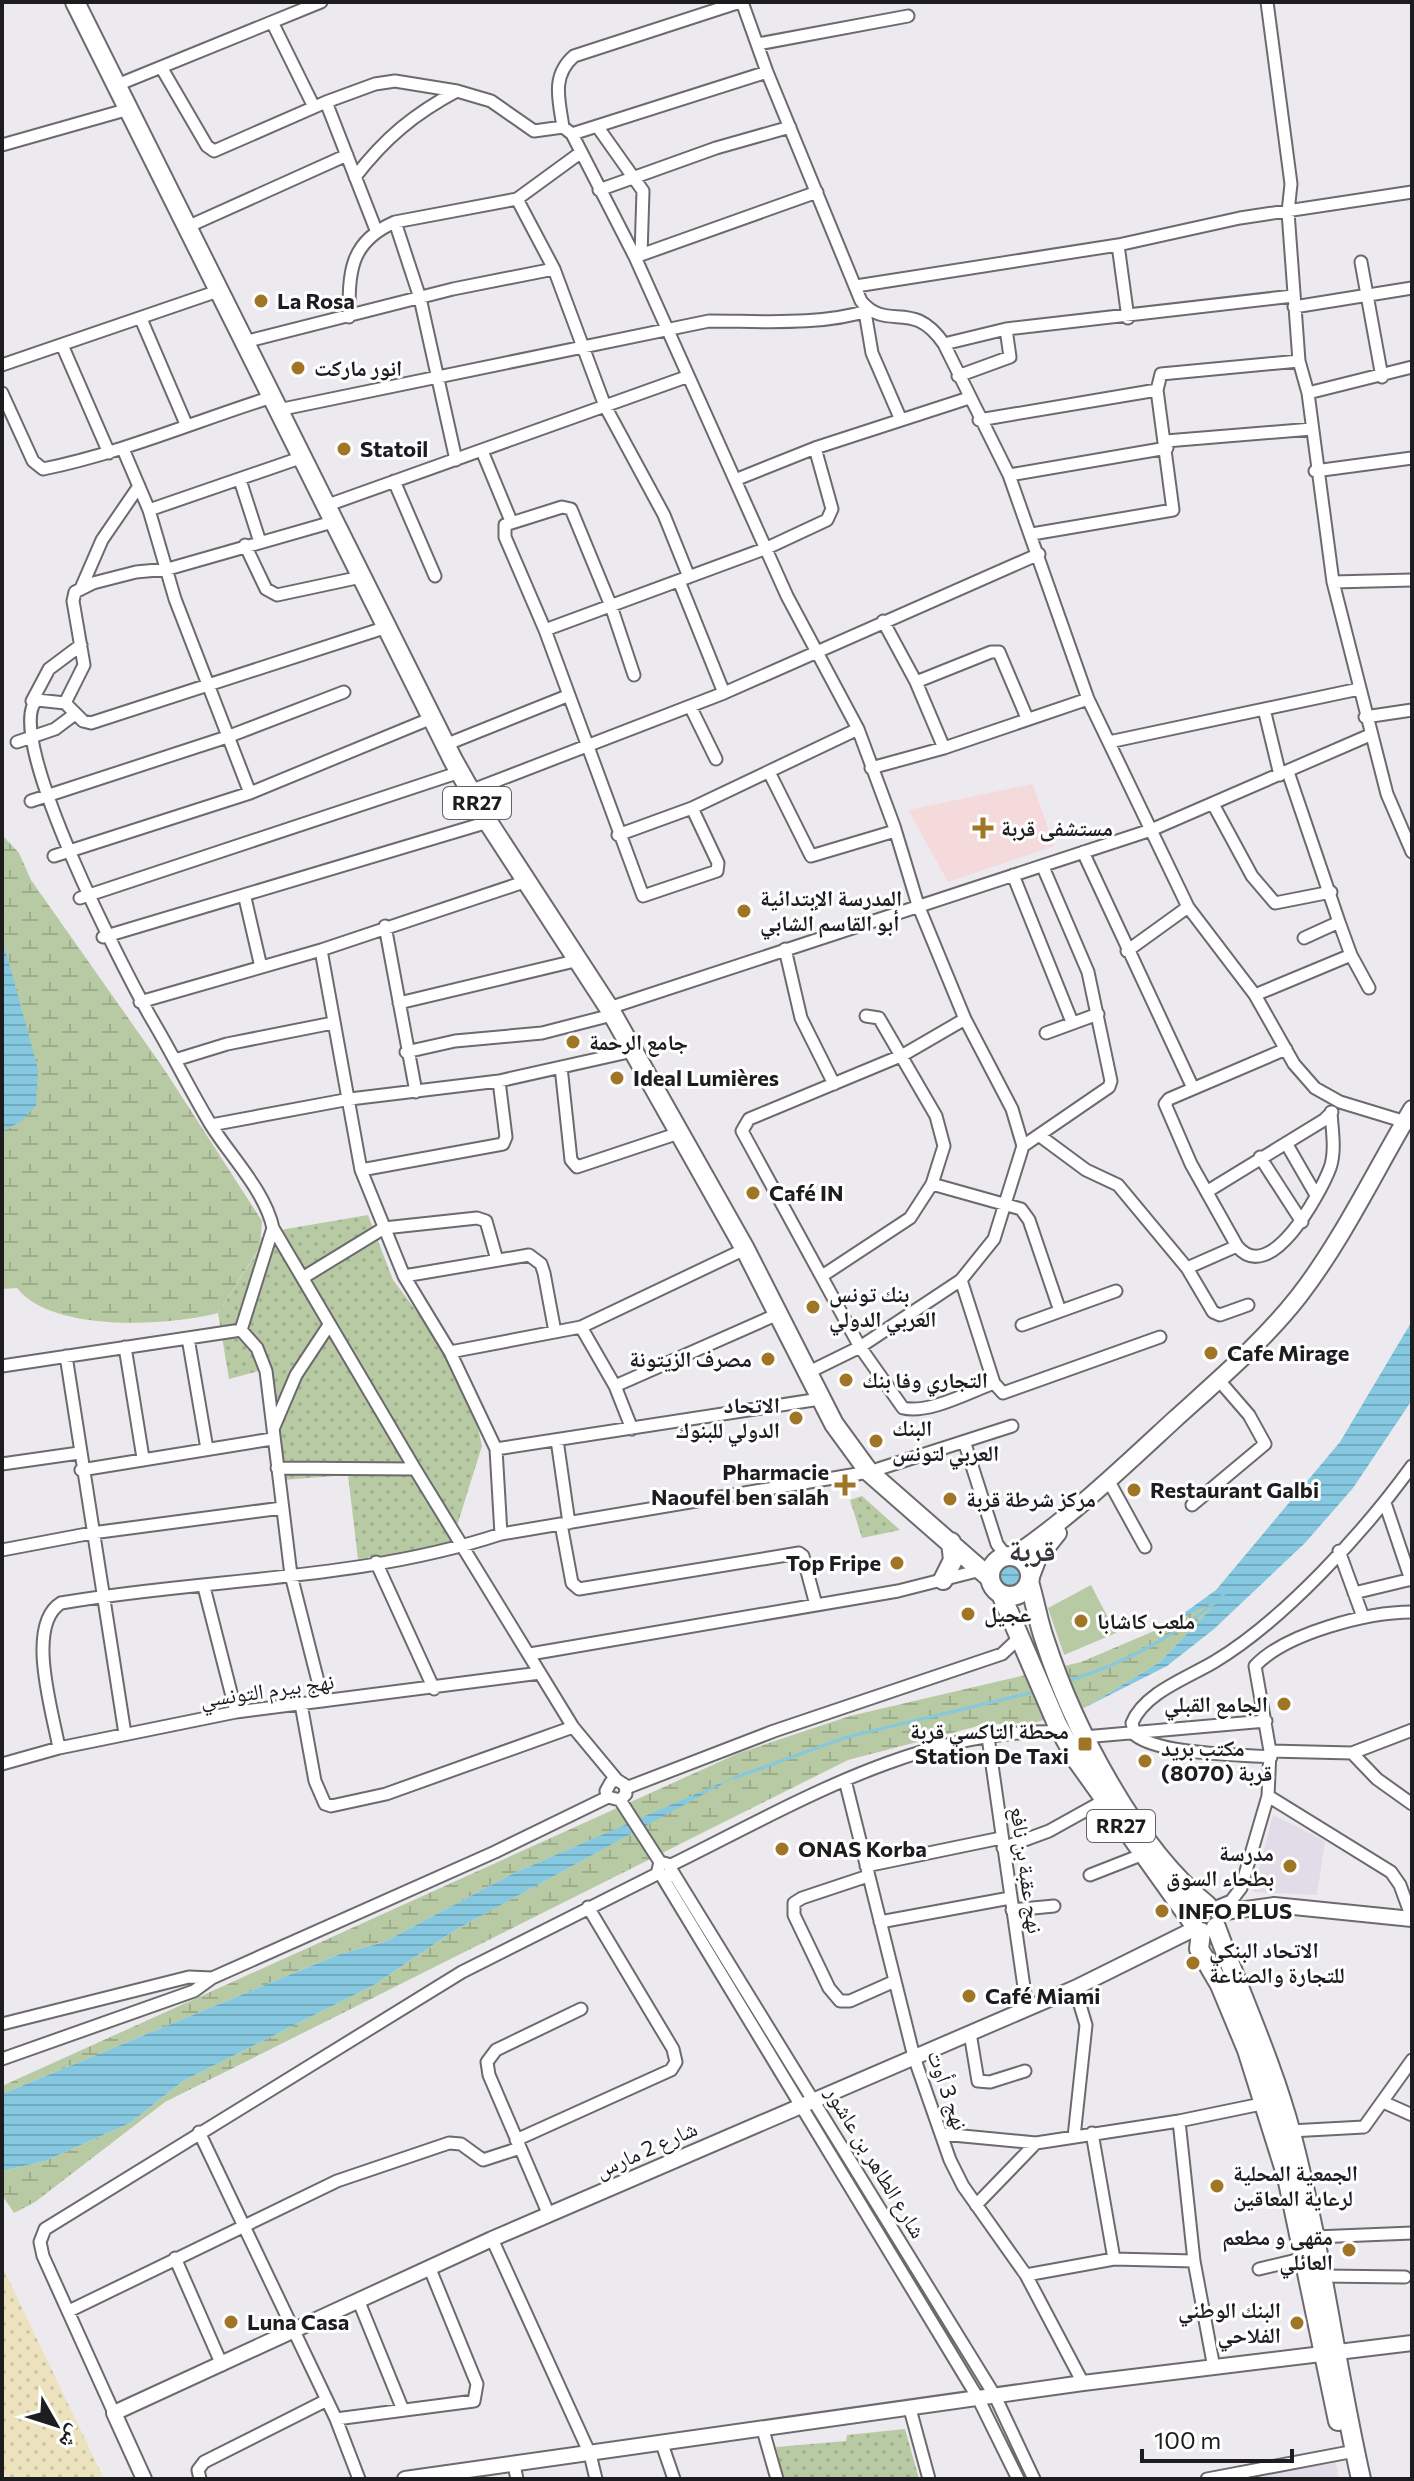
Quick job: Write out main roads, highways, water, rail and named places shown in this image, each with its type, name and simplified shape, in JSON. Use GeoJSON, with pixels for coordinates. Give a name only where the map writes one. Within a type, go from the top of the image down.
{"type":"FeatureCollection","features":[{"type":"Feature","properties":{"kind":"highway","name":"RR27"},"geometry":{"type":"LineString","coordinates":[[75,2],[445,745],[488,822],[579,960],[633,1051],[745,1249],[805,1374],[869,1472],[956,1546],[986,1574],[1001,1594],[1059,1728],[1103,1801],[1141,1855],[1208,1920]]}},
{"type":"Feature","properties":{"kind":"highway","name":"RR27"},"geometry":{"type":"LineString","coordinates":[[956,1546],[1026,1564],[1051,1659],[1080,1729],[1155,1853],[1208,1920],[1263,2041],[1290,2131],[1323,2276],[1331,2355]]}},
{"type":"Feature","properties":{"kind":"highway"},"geometry":{"type":"LineString","coordinates":[[943,1580],[956,1546]]}},
{"type":"Feature","properties":{"kind":"highway"},"geometry":{"type":"LineString","coordinates":[[986,1574],[1007,1557]]}},
{"type":"Feature","properties":{"kind":"highway"},"geometry":{"type":"LineString","coordinates":[[1001,1594],[1016,1595],[1030,1580]]}},
{"type":"Feature","properties":{"kind":"highway","name":"RR27"},"geometry":{"type":"LineString","coordinates":[[1208,1920],[1199,1949],[1220,1985],[1266,2103],[1331,2355],[1350,2452],[1351,2479]]}},
{"type":"Feature","properties":{"kind":"highway","name":"RR27"},"geometry":{"type":"LineString","coordinates":[[1350,2452],[1361,2479]]}},
{"type":"Feature","properties":{"kind":"main road"},"geometry":{"type":"LineString","coordinates":[[1030,1580],[1038,1558],[1059,1532],[1223,1385],[1303,1300],[1410,1121]]}},
{"type":"Feature","properties":{"kind":"main road"},"geometry":{"type":"LineString","coordinates":[[1007,1557],[1089,1497],[1278,1320],[1330,1249],[1410,1121]]}},
{"type":"Feature","properties":{"kind":"water"},"geometry":{"type":"Polygon","coordinates":[[[2,937],[38,1069],[36,1106],[19,1123],[2,1131],[2,937]]]}},
{"type":"Feature","properties":{"kind":"water"},"geometry":{"type":"Polygon","coordinates":[[[1412,1321],[1412,1400],[1353,1488],[1305,1543],[1214,1629],[1167,1666],[1084,1708],[1160,1662],[1220,1599],[1166,1626],[1216,1590],[1340,1442],[1412,1321]]]}},
{"type":"Feature","properties":{"kind":"water"},"geometry":{"type":"Polygon","coordinates":[[[1011,1562],[1022,1566],[1026,1577],[1022,1588],[1011,1592],[1000,1588],[996,1577],[1000,1566],[1011,1562]]]}},
{"type":"Feature","properties":{"kind":"water"},"geometry":{"type":"Polygon","coordinates":[[[737,1776],[455,1930],[374,1985],[183,2081],[130,2123],[45,2161],[2,2171],[2,2094],[340,1954],[384,1942],[514,1873],[737,1776]]]}},
{"type":"Feature","properties":{"kind":"waterway"},"geometry":{"type":"LineString","coordinates":[[1068,1681],[1110,1666],[1170,1635],[1224,1594]]}},
{"type":"Feature","properties":{"kind":"waterway"},"geometry":{"type":"LineString","coordinates":[[734,1778],[847,1737],[1034,1692]]}},
{"type":"Feature","properties":{"kind":"place","name":"La Rosa"},"geometry":{"type":"Point","coordinates":[261,301]}},
{"type":"Feature","properties":{"kind":"place","name":"انور ماركت"},"geometry":{"type":"Point","coordinates":[298,368]}},
{"type":"Feature","properties":{"kind":"place","name":"Statoil"},"geometry":{"type":"Point","coordinates":[344,449]}},
{"type":"Feature","properties":{"kind":"place","name":"مستشفى قربة"},"geometry":{"type":"Point","coordinates":[983,828]}},
{"type":"Feature","properties":{"kind":"place","name":"المدرسة الإبتدائية أبو القاسم الشابي"},"geometry":{"type":"Point","coordinates":[744,911]}},
{"type":"Feature","properties":{"kind":"place","name":"جامع الرحمة"},"geometry":{"type":"Point","coordinates":[573,1042]}},
{"type":"Feature","properties":{"kind":"place","name":"Ideal Lumières"},"geometry":{"type":"Point","coordinates":[617,1078]}},
{"type":"Feature","properties":{"kind":"place","name":"Café IN"},"geometry":{"type":"Point","coordinates":[753,1193]}},
{"type":"Feature","properties":{"kind":"place","name":"بنك تونس العربي الدولي"},"geometry":{"type":"Point","coordinates":[813,1307]}},
{"type":"Feature","properties":{"kind":"place","name":"Cafe Mirage"},"geometry":{"type":"Point","coordinates":[1211,1353]}},
{"type":"Feature","properties":{"kind":"place","name":"مصرف الزيتونة"},"geometry":{"type":"Point","coordinates":[768,1359]}},
{"type":"Feature","properties":{"kind":"place","name":"التجاري وفا بنك"},"geometry":{"type":"Point","coordinates":[846,1380]}},
{"type":"Feature","properties":{"kind":"place","name":"الاتحاد الدولي للبنوك"},"geometry":{"type":"Point","coordinates":[796,1418]}},
{"type":"Feature","properties":{"kind":"place","name":"البنك العربي لتونس"},"geometry":{"type":"Point","coordinates":[876,1441]}},
{"type":"Feature","properties":{"kind":"place","name":"Pharmacie Naoufel ben salah"},"geometry":{"type":"Point","coordinates":[845,1485]}},
{"type":"Feature","properties":{"kind":"place","name":"Restaurant Galbi"},"geometry":{"type":"Point","coordinates":[1134,1490]}},
{"type":"Feature","properties":{"kind":"place","name":"مركز شرطة قربة"},"geometry":{"type":"Point","coordinates":[950,1499]}},
{"type":"Feature","properties":{"kind":"place","name":"Top Fripe"},"geometry":{"type":"Point","coordinates":[897,1563]}},
{"type":"Feature","properties":{"kind":"place","name":"عجيل"},"geometry":{"type":"Point","coordinates":[968,1614]}},
{"type":"Feature","properties":{"kind":"place","name":"ملعب كاشابا"},"geometry":{"type":"Point","coordinates":[1081,1621]}},
{"type":"Feature","properties":{"kind":"place","name":"الجامع القبلي"},"geometry":{"type":"Point","coordinates":[1284,1704]}},
{"type":"Feature","properties":{"kind":"place","name":"محطة التاكسي قربة Station De Taxi"},"geometry":{"type":"Point","coordinates":[1085,1744]}},
{"type":"Feature","properties":{"kind":"place","name":"مكتب بريد قربة (8070)"},"geometry":{"type":"Point","coordinates":[1145,1761]}},
{"type":"Feature","properties":{"kind":"place","name":"ONAS Korba"},"geometry":{"type":"Point","coordinates":[782,1849]}},
{"type":"Feature","properties":{"kind":"place","name":"مدرسة بطحاء السوق"},"geometry":{"type":"Point","coordinates":[1290,1866]}},
{"type":"Feature","properties":{"kind":"place","name":"INFO PLUS"},"geometry":{"type":"Point","coordinates":[1162,1911]}},
{"type":"Feature","properties":{"kind":"place","name":"الاتحاد البنكي للتجارة والصناعة"},"geometry":{"type":"Point","coordinates":[1193,1963]}},
{"type":"Feature","properties":{"kind":"place","name":"Café Miami"},"geometry":{"type":"Point","coordinates":[969,1996]}},
{"type":"Feature","properties":{"kind":"place","name":"الجمعية المحلية لرعاية المعاقين"},"geometry":{"type":"Point","coordinates":[1217,2186]}},
{"type":"Feature","properties":{"kind":"place","name":"مقهى و مطعم العائلي"},"geometry":{"type":"Point","coordinates":[1349,2250]}},
{"type":"Feature","properties":{"kind":"place","name":"Luna Casa"},"geometry":{"type":"Point","coordinates":[231,2322]}},
{"type":"Feature","properties":{"kind":"place","name":"البنك الوطني الفلاحي"},"geometry":{"type":"Point","coordinates":[1297,2323]}},
{"type":"Feature","properties":{"kind":"district","name":"قربة"},"geometry":{"type":"Point","coordinates":[1032,1551]}}]}
